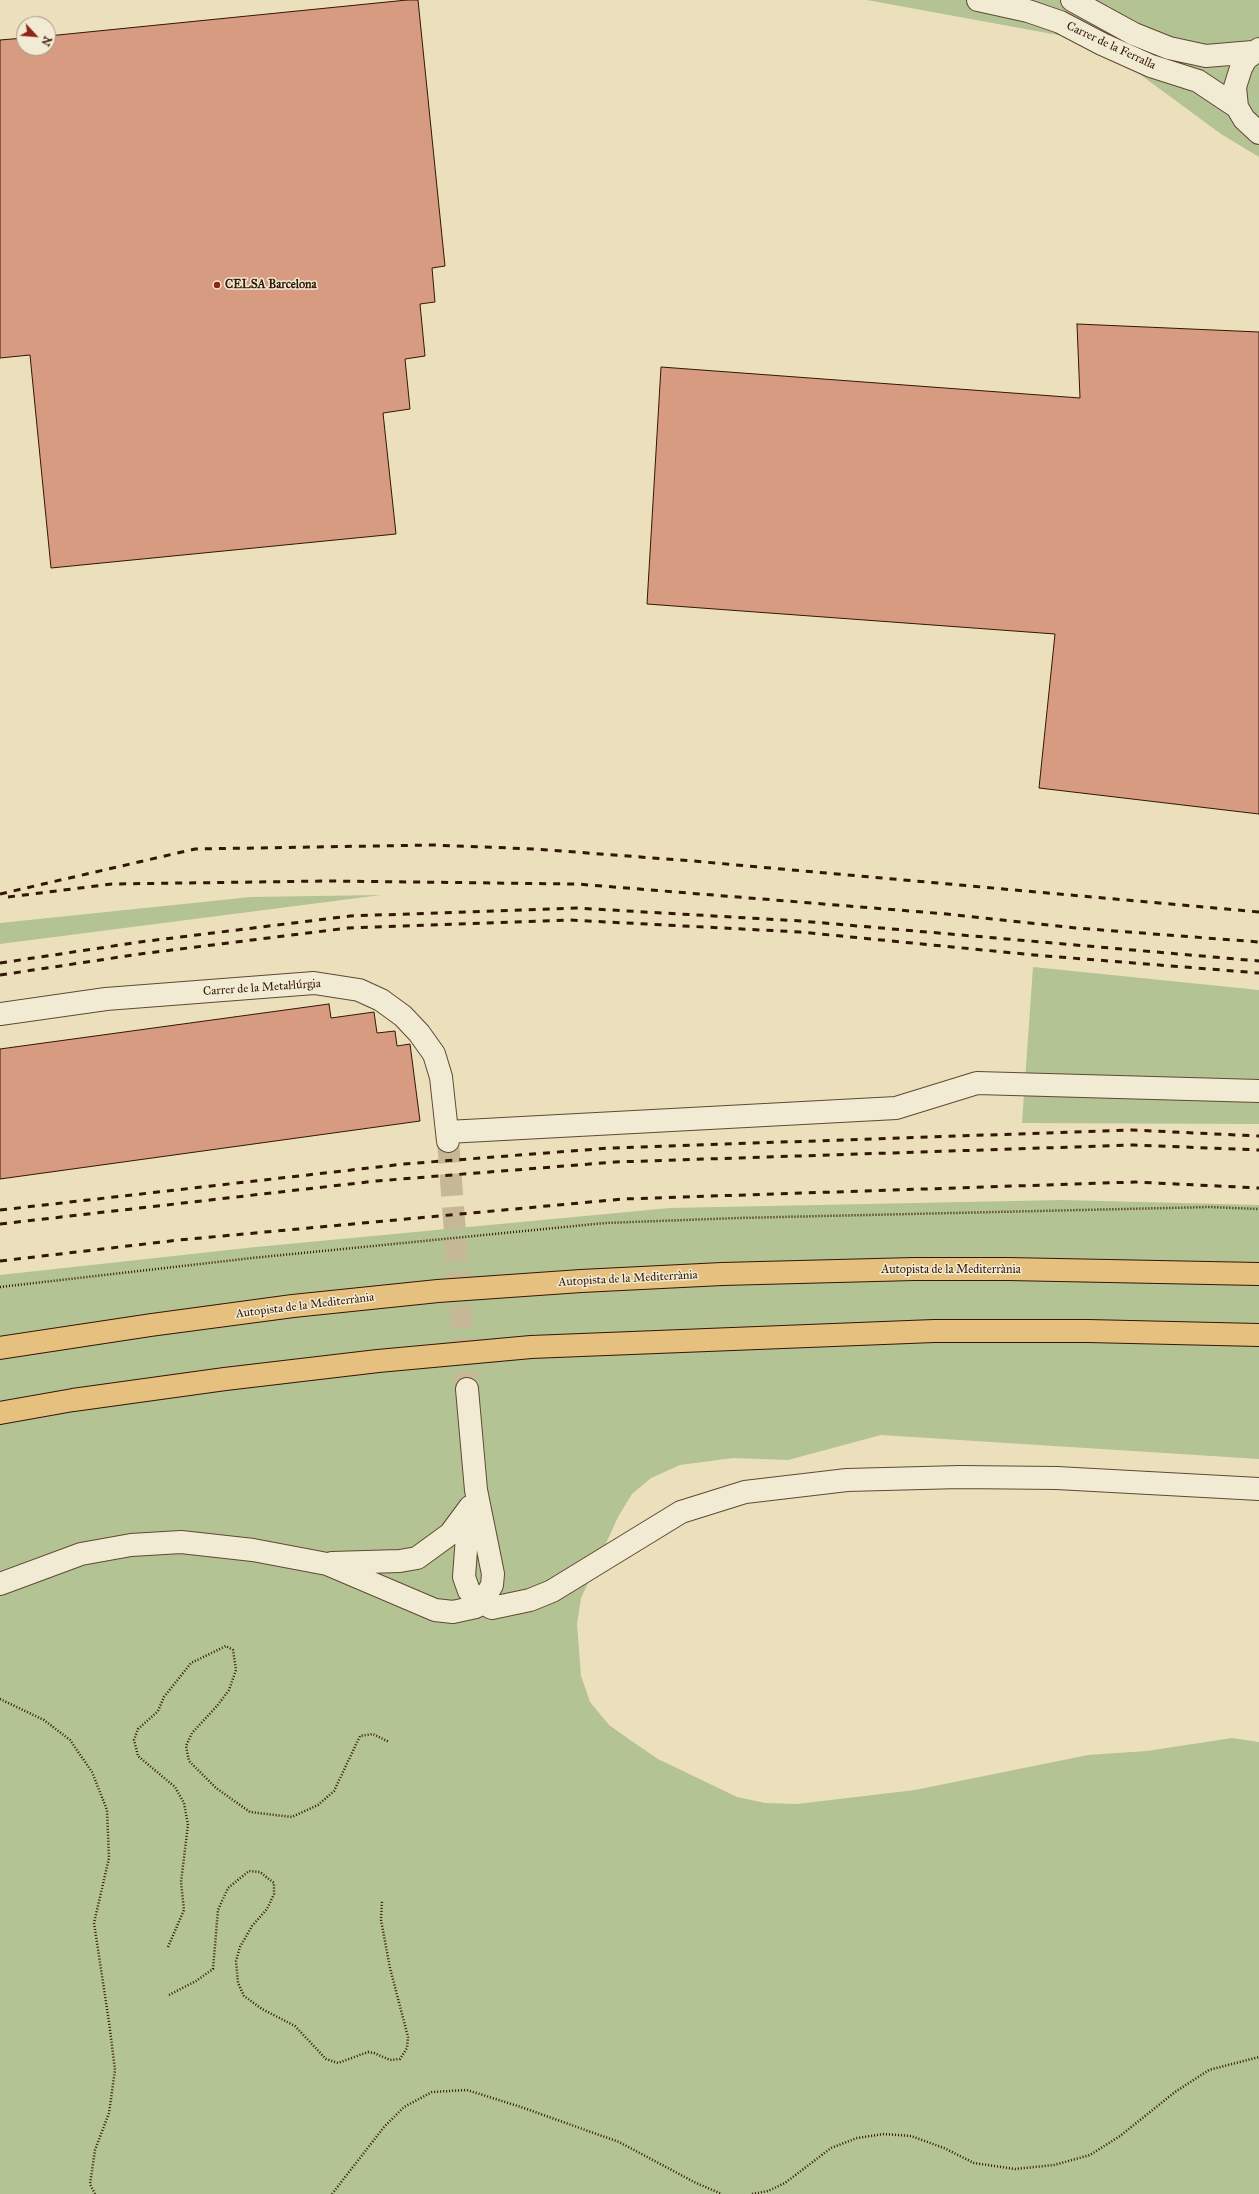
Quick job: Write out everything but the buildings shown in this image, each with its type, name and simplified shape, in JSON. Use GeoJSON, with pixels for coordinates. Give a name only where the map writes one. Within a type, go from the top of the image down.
{"type":"FeatureCollection","features":[{"type":"Feature","properties":{"kind":"highway","name":"Autopista de la Mediterrània"},"geometry":{"type":"LineString","coordinates":[[0,1348],[135,1327],[293,1306],[438,1291],[581,1281],[759,1273],[922,1269],[1008,1269],[1259,1274]]}},
{"type":"Feature","properties":{"kind":"highway"},"geometry":{"type":"LineString","coordinates":[[0,1413],[74,1400],[225,1379],[378,1361],[531,1347],[934,1331],[1088,1330],[1259,1335]]}},
{"type":"Feature","properties":{"kind":"street","name":"Carrer de la Ferralla"},"geometry":{"type":"LineString","coordinates":[[978,0],[1028,11],[1060,22],[1102,44],[1151,66],[1198,81],[1237,107]]}},
{"type":"Feature","properties":{"kind":"street","name":"Carrer de la Ferralla"},"geometry":{"type":"LineString","coordinates":[[1072,0],[1134,34],[1169,48],[1206,56],[1256,50]]}},
{"type":"Feature","properties":{"kind":"street"},"geometry":{"type":"LineString","coordinates":[[1256,50],[1246,59],[1236,77],[1235,97],[1237,107],[1244,119],[1259,133]]}},
{"type":"Feature","properties":{"kind":"street","name":"Carrer de la Metal·lúrgia"},"geometry":{"type":"LineString","coordinates":[[0,1014],[106,999],[314,983],[360,990],[381,1000],[403,1016],[419,1032],[434,1054],[441,1077],[447,1137],[896,1108],[977,1083],[1259,1091]]}},
{"type":"Feature","properties":{"kind":"street"},"geometry":{"type":"LineString","coordinates":[[0,1584],[82,1554],[131,1545],[180,1542],[261,1551],[327,1564],[435,1610],[453,1612],[476,1607],[492,1585],[493,1574],[472,1499],[467,1389]]}},
{"type":"Feature","properties":{"kind":"street"},"geometry":{"type":"LineString","coordinates":[[481,1602],[492,1608],[530,1600],[552,1591],[681,1512],[746,1492],[847,1480],[960,1477],[1057,1478],[1259,1489]]}},
{"type":"Feature","properties":{"kind":"street"},"geometry":{"type":"LineString","coordinates":[[327,1564],[400,1561],[417,1558],[450,1534],[472,1499]]}},
{"type":"Feature","properties":{"kind":"path"},"geometry":{"type":"LineString","coordinates":[[0,1286],[252,1258],[605,1223],[738,1218],[1210,1206],[1259,1209]]}},
{"type":"Feature","properties":{"kind":"path"},"geometry":{"type":"LineString","coordinates":[[168,1947],[184,1910],[181,1882],[188,1825],[184,1803],[175,1787],[138,1756],[134,1740],[138,1729],[158,1710],[164,1697],[191,1663],[226,1646],[233,1650],[236,1670],[229,1690],[217,1706],[192,1733],[186,1746],[189,1761],[216,1788],[250,1812],[292,1817],[318,1805],[334,1791],[360,1736],[373,1734],[389,1742]]}},
{"type":"Feature","properties":{"kind":"path"},"geometry":{"type":"LineString","coordinates":[[0,1698],[44,1720],[70,1740],[92,1772],[107,1810],[109,1858],[94,1923],[115,2070],[109,2113],[95,2150],[90,2184],[95,2194]]}},
{"type":"Feature","properties":{"kind":"path"},"geometry":{"type":"LineString","coordinates":[[169,1995],[196,1981],[213,1969],[218,1910],[228,1888],[249,1871],[260,1872],[274,1883],[274,1894],[267,1909],[252,1926],[240,1947],[236,1961],[238,1983],[244,1996],[262,2009],[295,2026],[326,2059],[338,2063],[368,2052],[390,2060],[400,2059],[407,2048],[408,2037],[390,1968],[381,1920],[382,1901]]}},
{"type":"Feature","properties":{"kind":"path"},"geometry":{"type":"LineString","coordinates":[[752,2194],[768,2191],[785,2183],[831,2148],[857,2138],[884,2134],[911,2136],[944,2148],[974,2163],[1015,2169],[1054,2165],[1090,2155],[1120,2136],[1175,2092],[1209,2070],[1259,2057]]}},
{"type":"Feature","properties":{"kind":"path"},"geometry":{"type":"LineString","coordinates":[[332,2194],[384,2128],[404,2107],[432,2092],[467,2090],[521,2107],[619,2142],[696,2183],[722,2194]]}},
{"type":"Feature","properties":{"kind":"green space"},"geometry":{"type":"Polygon","coordinates":[[[867,0],[1259,0],[1259,157],[1221,134],[1096,42],[867,0]]]}},
{"type":"Feature","properties":{"kind":"green space"},"geometry":{"type":"Polygon","coordinates":[[[381,895],[0,944],[0,923],[251,897],[381,895]]]}},
{"type":"Feature","properties":{"kind":"green space"},"geometry":{"type":"Polygon","coordinates":[[[1033,967],[1259,990],[1259,1124],[1022,1123],[1033,967]]]}},
{"type":"Feature","properties":{"kind":"green space"},"geometry":{"type":"Polygon","coordinates":[[[1063,1200],[1259,1205],[1259,1459],[881,1435],[788,1460],[733,1458],[680,1465],[651,1478],[632,1494],[618,1517],[581,1598],[577,1624],[581,1676],[590,1702],[609,1725],[633,1742],[658,1759],[737,1797],[765,1803],[797,1804],[915,1790],[1088,1755],[1147,1751],[1232,1738],[1259,1742],[1259,2194],[0,2194],[0,1275],[256,1247],[670,1208],[1063,1200]]]}},
{"type":"Feature","properties":{"kind":"tunnel"},"geometry":{"type":"LineString","coordinates":[[448,1141],[467,1389]]}},
{"type":"Feature","properties":{"kind":"railway"},"geometry":{"type":"LineString","coordinates":[[0,894],[195,849],[433,845],[535,849],[693,861],[1259,912]]}},
{"type":"Feature","properties":{"kind":"railway"},"geometry":{"type":"LineString","coordinates":[[8,897],[112,884],[327,881],[577,884],[947,914],[1076,928],[1259,942]]}},
{"type":"Feature","properties":{"kind":"railway"},"geometry":{"type":"LineString","coordinates":[[0,963],[140,942],[350,916],[576,908],[801,921],[1259,961]]}},
{"type":"Feature","properties":{"kind":"railway"},"geometry":{"type":"LineString","coordinates":[[0,975],[140,954],[348,928],[569,920],[800,932],[1034,955],[1259,973]]}},
{"type":"Feature","properties":{"kind":"railway"},"geometry":{"type":"LineString","coordinates":[[0,1210],[404,1164],[610,1148],[1132,1130],[1259,1136]]}},
{"type":"Feature","properties":{"kind":"railway"},"geometry":{"type":"LineString","coordinates":[[0,1224],[376,1181],[615,1162],[1134,1145],[1259,1150]]}},
{"type":"Feature","properties":{"kind":"railway"},"geometry":{"type":"LineString","coordinates":[[0,1261],[179,1240],[623,1199],[1135,1182],[1259,1188]]}},
{"type":"Feature","properties":{"kind":"place","name":"CELSA Barcelona"},"geometry":{"type":"Point","coordinates":[217,285]}}]}
